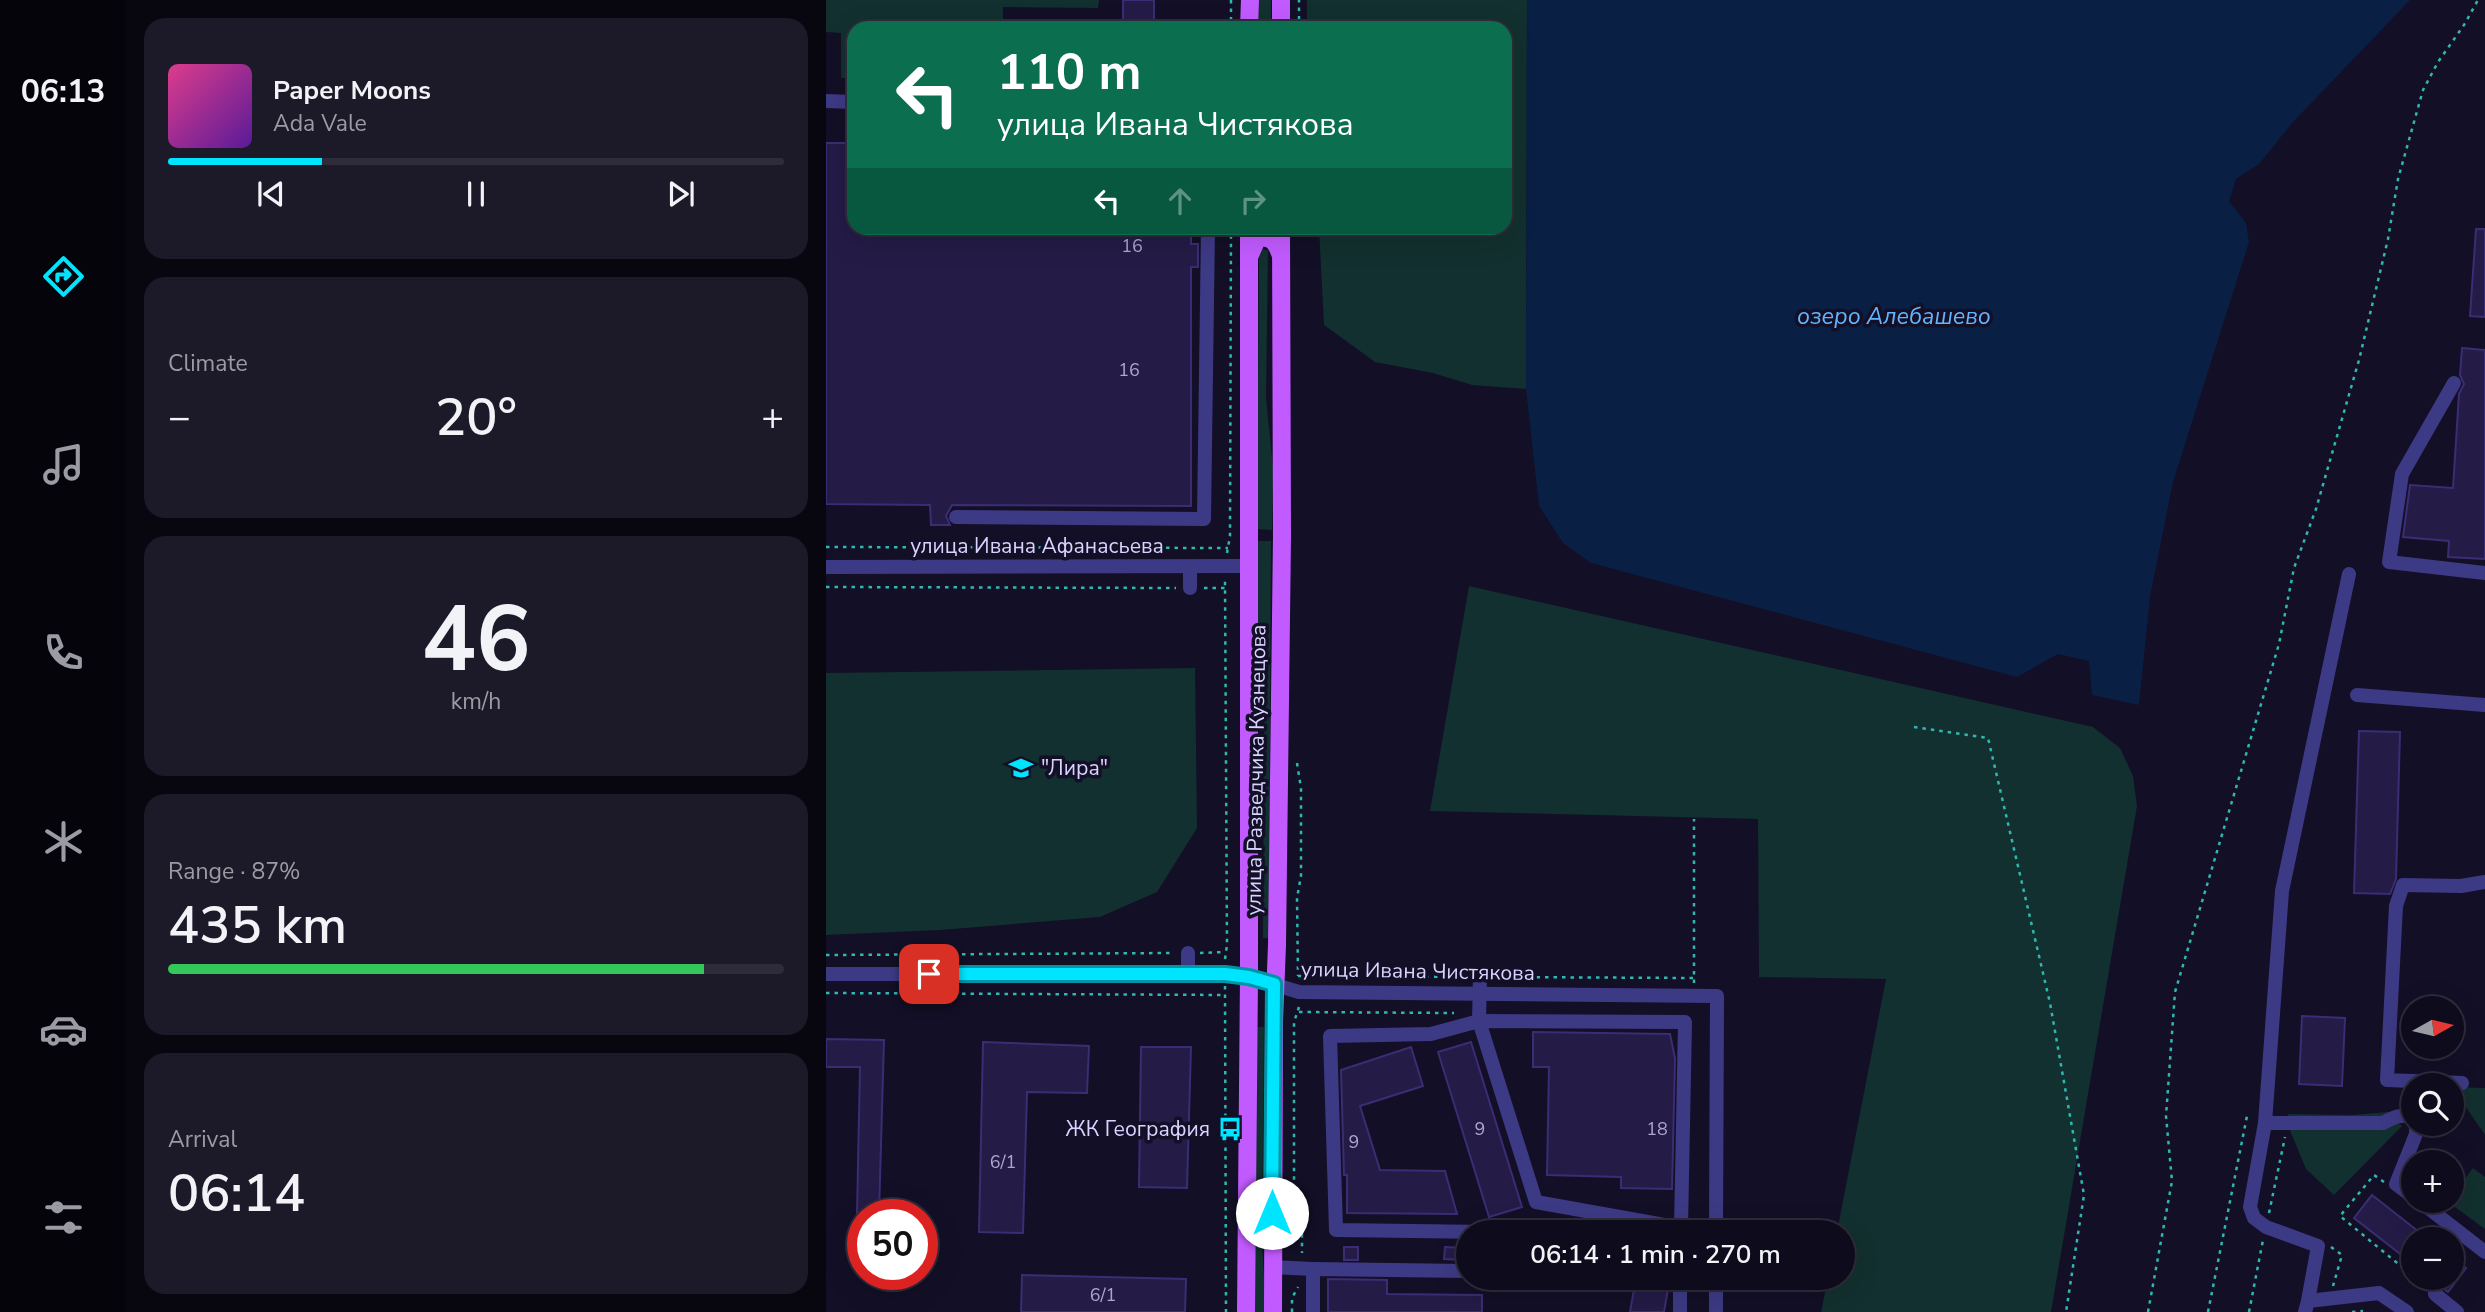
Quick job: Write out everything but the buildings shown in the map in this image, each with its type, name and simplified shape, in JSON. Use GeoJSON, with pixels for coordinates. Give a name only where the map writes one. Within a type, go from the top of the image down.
{"type":"FeatureCollection","features":[{"type":"Feature","properties":{"kind":"main road"},"geometry":{"type":"LineString","coordinates":[[1250,0],[1250,21]]}},
{"type":"Feature","properties":{"kind":"main road"},"geometry":{"type":"LineString","coordinates":[[1281,0],[1281,21]]}},
{"type":"Feature","properties":{"kind":"main road","name":"улица Разведчика Кузнецова"},"geometry":{"type":"LineString","coordinates":[[1246,1312],[1249,235]]}},
{"type":"Feature","properties":{"kind":"main road","name":"улица Разведчика Кузнецова"},"geometry":{"type":"LineString","coordinates":[[1273,1312],[1274,984],[1277,945],[1282,536],[1281,235]]}},
{"type":"Feature","properties":{"kind":"main road"},"geometry":{"type":"LineString","coordinates":[[1249,257],[1257,239],[1265,236],[1277,245],[1281,256]]}},
{"type":"Feature","properties":{"kind":"street"},"geometry":{"type":"LineString","coordinates":[[826,101],[847,102]]}},
{"type":"Feature","properties":{"kind":"street"},"geometry":{"type":"LineString","coordinates":[[956,517],[1203,519],[1208,235]]}},
{"type":"Feature","properties":{"kind":"street"},"geometry":{"type":"LineString","coordinates":[[2454,383],[2402,474],[2389,562],[2485,573]]}},
{"type":"Feature","properties":{"kind":"street","name":"улица Ивана Афанасьева"},"geometry":{"type":"LineString","coordinates":[[826,567],[1248,566]]}},
{"type":"Feature","properties":{"kind":"street"},"geometry":{"type":"LineString","coordinates":[[1190,567],[1190,588]]}},
{"type":"Feature","properties":{"kind":"street"},"geometry":{"type":"LineString","coordinates":[[2349,574],[2282,891],[2265,1123],[2250,1207],[2253,1219],[2266,1227],[2318,1246],[2306,1307],[2379,1293],[2407,1312]]}},
{"type":"Feature","properties":{"kind":"street"},"geometry":{"type":"LineString","coordinates":[[2357,695],[2485,705]]}},
{"type":"Feature","properties":{"kind":"street"},"geometry":{"type":"LineString","coordinates":[[2401,1081],[2387,1080],[2396,906],[2403,885],[2461,886],[2485,882]]}},
{"type":"Feature","properties":{"kind":"street"},"geometry":{"type":"LineString","coordinates":[[1188,953],[1188,973]]}},
{"type":"Feature","properties":{"kind":"street","name":"улица Ивана Чистякова"},"geometry":{"type":"LineString","coordinates":[[826,974],[1188,973],[1249,977],[1299,992],[1717,996],[1716,1220]]}},
{"type":"Feature","properties":{"kind":"street"},"geometry":{"type":"LineString","coordinates":[[1479,977],[1479,1021],[1536,1202],[1629,1220]]}},
{"type":"Feature","properties":{"kind":"street"},"geometry":{"type":"LineString","coordinates":[[1456,1232],[1336,1230],[1330,1035],[1431,1034],[1479,1021],[1685,1022],[1681,1220]]}},
{"type":"Feature","properties":{"kind":"street"},"geometry":{"type":"LineString","coordinates":[[2265,1123],[2383,1123],[2401,1116]]}},
{"type":"Feature","properties":{"kind":"street"},"geometry":{"type":"LineString","coordinates":[[2401,1188],[2396,1184],[2415,1136]]}},
{"type":"Feature","properties":{"kind":"street"},"geometry":{"type":"LineString","coordinates":[[2435,1213],[2485,1252]]}},
{"type":"Feature","properties":{"kind":"street"},"geometry":{"type":"LineString","coordinates":[[1272,1267],[1456,1271]]}},
{"type":"Feature","properties":{"kind":"street"},"geometry":{"type":"LineString","coordinates":[[1307,1268],[1313,1312]]}},
{"type":"Feature","properties":{"kind":"street"},"geometry":{"type":"LineString","coordinates":[[1680,1290],[1680,1312]]}},
{"type":"Feature","properties":{"kind":"street"},"geometry":{"type":"LineString","coordinates":[[1716,1290],[1716,1312]]}},
{"type":"Feature","properties":{"kind":"street"},"geometry":{"type":"LineString","coordinates":[[2435,1294],[2457,1312]]}},
{"type":"Feature","properties":{"kind":"path"},"geometry":{"type":"LineString","coordinates":[[1231,0],[1231,21]]}},
{"type":"Feature","properties":{"kind":"path"},"geometry":{"type":"LineString","coordinates":[[1299,0],[1299,21]]}},
{"type":"Feature","properties":{"kind":"path"},"geometry":{"type":"LineString","coordinates":[[2148,1312],[2172,1181],[2166,1116],[2175,992],[2279,645],[2294,568],[2316,509],[2359,360],[2388,239],[2398,179],[2423,90],[2478,0]]}},
{"type":"Feature","properties":{"kind":"path"},"geometry":{"type":"LineString","coordinates":[[1226,1312],[1225,567],[1228,548],[1231,235]]}},
{"type":"Feature","properties":{"kind":"path"},"geometry":{"type":"LineString","coordinates":[[826,547],[1228,548]]}},
{"type":"Feature","properties":{"kind":"path"},"geometry":{"type":"LineString","coordinates":[[826,587],[1225,588]]}},
{"type":"Feature","properties":{"kind":"path"},"geometry":{"type":"LineString","coordinates":[[1914,727],[1988,738],[2049,1003],[2084,1195],[2066,1312]]}},
{"type":"Feature","properties":{"kind":"path"},"geometry":{"type":"LineString","coordinates":[[1292,1312],[1292,1297],[1307,1268],[1302,1211],[1294,1190],[1294,1022],[1299,1012],[1297,898],[1301,876],[1301,788],[1297,763]]}},
{"type":"Feature","properties":{"kind":"path"},"geometry":{"type":"LineString","coordinates":[[826,955],[1225,952]]}},
{"type":"Feature","properties":{"kind":"path"},"geometry":{"type":"LineString","coordinates":[[1298,976],[1694,978]]}},
{"type":"Feature","properties":{"kind":"path"},"geometry":{"type":"LineString","coordinates":[[826,993],[1226,995]]}},
{"type":"Feature","properties":{"kind":"path"},"geometry":{"type":"LineString","coordinates":[[2208,1312],[2247,1116]]}},
{"type":"Feature","properties":{"kind":"path"},"geometry":{"type":"LineString","coordinates":[[2396,1184],[2392,1189],[2374,1175],[2340,1216],[2401,1266]]}},
{"type":"Feature","properties":{"kind":"green space"},"geometry":{"type":"Polygon","coordinates":[[[826,0],[1099,0],[1098,8],[1003,7],[1003,21],[847,21],[847,78],[841,78],[841,33],[826,32],[826,0]]]}},
{"type":"Feature","properties":{"kind":"green space"},"geometry":{"type":"Polygon","coordinates":[[[1258,0],[1271,0],[1271,21],[1258,21],[1258,0]]]}},
{"type":"Feature","properties":{"kind":"green space"},"geometry":{"type":"Polygon","coordinates":[[[1307,0],[1527,0],[1526,389],[1472,385],[1433,373],[1375,362],[1324,325],[1319,235],[1512,235],[1512,21],[1307,21],[1307,0]]]}},
{"type":"Feature","properties":{"kind":"green space"},"geometry":{"type":"Polygon","coordinates":[[[1259,249],[1268,250],[1266,397],[1273,468],[1272,530],[1257,529],[1259,249]]]}},
{"type":"Feature","properties":{"kind":"green space"},"geometry":{"type":"Polygon","coordinates":[[[1258,541],[1271,541],[1269,938],[1263,938],[1264,723],[1257,619],[1258,541]]]}},
{"type":"Feature","properties":{"kind":"green space"},"geometry":{"type":"Polygon","coordinates":[[[1469,586],[2093,727],[2120,748],[2133,776],[2137,806],[2051,1312],[1821,1312],[1826,1290],[1855,1290],[1855,1220],[1839,1220],[1886,979],[1759,977],[1758,819],[1430,811],[1469,586]]]}},
{"type":"Feature","properties":{"kind":"green space","name":"\"Лира\""},"geometry":{"type":"Polygon","coordinates":[[[1195,668],[1197,828],[1157,892],[1100,917],[940,930],[826,935],[826,673],[1195,668]]]}},
{"type":"Feature","properties":{"kind":"green space"},"geometry":{"type":"Polygon","coordinates":[[[1256,1027],[1264,1027],[1262,1242],[1266,1312],[1253,1312],[1256,1027]]]}},
{"type":"Feature","properties":{"kind":"green space"},"geometry":{"type":"Polygon","coordinates":[[[2464,1087],[2485,1088],[2485,1135],[2464,1104],[2464,1087]]]}},
{"type":"Feature","properties":{"kind":"green space"},"geometry":{"type":"Polygon","coordinates":[[[2388,1112],[2401,1127],[2334,1195],[2306,1169],[2289,1128],[2288,1114],[2352,1115],[2388,1112]]]}},
{"type":"Feature","properties":{"kind":"green space"},"geometry":{"type":"Polygon","coordinates":[[[2473,1168],[2485,1177],[2485,1229],[2463,1213],[2464,1180],[2473,1168]]]}},
{"type":"Feature","properties":{"kind":"water","name":"озеро Алебашево"},"geometry":{"type":"Polygon","coordinates":[[[1527,0],[2410,0],[2293,122],[2259,164],[2236,179],[2229,201],[2246,223],[2249,242],[2173,482],[2150,597],[2139,705],[2092,695],[2089,661],[2058,654],[2017,677],[1591,563],[1563,543],[1539,506],[1526,389],[1527,0]]]}},
{"type":"Feature","properties":{"kind":"place","name":"\"Лира\""},"geometry":{"type":"Point","coordinates":[1021,768]}},
{"type":"Feature","properties":{"kind":"place","name":"ЖК География"},"geometry":{"type":"Point","coordinates":[1230,1129]}},
{"type":"Feature","properties":{"kind":"route"},"geometry":{"type":"LineString","coordinates":[[929,974],[1225,974],[1274,984],[1272,1213]]}}]}
